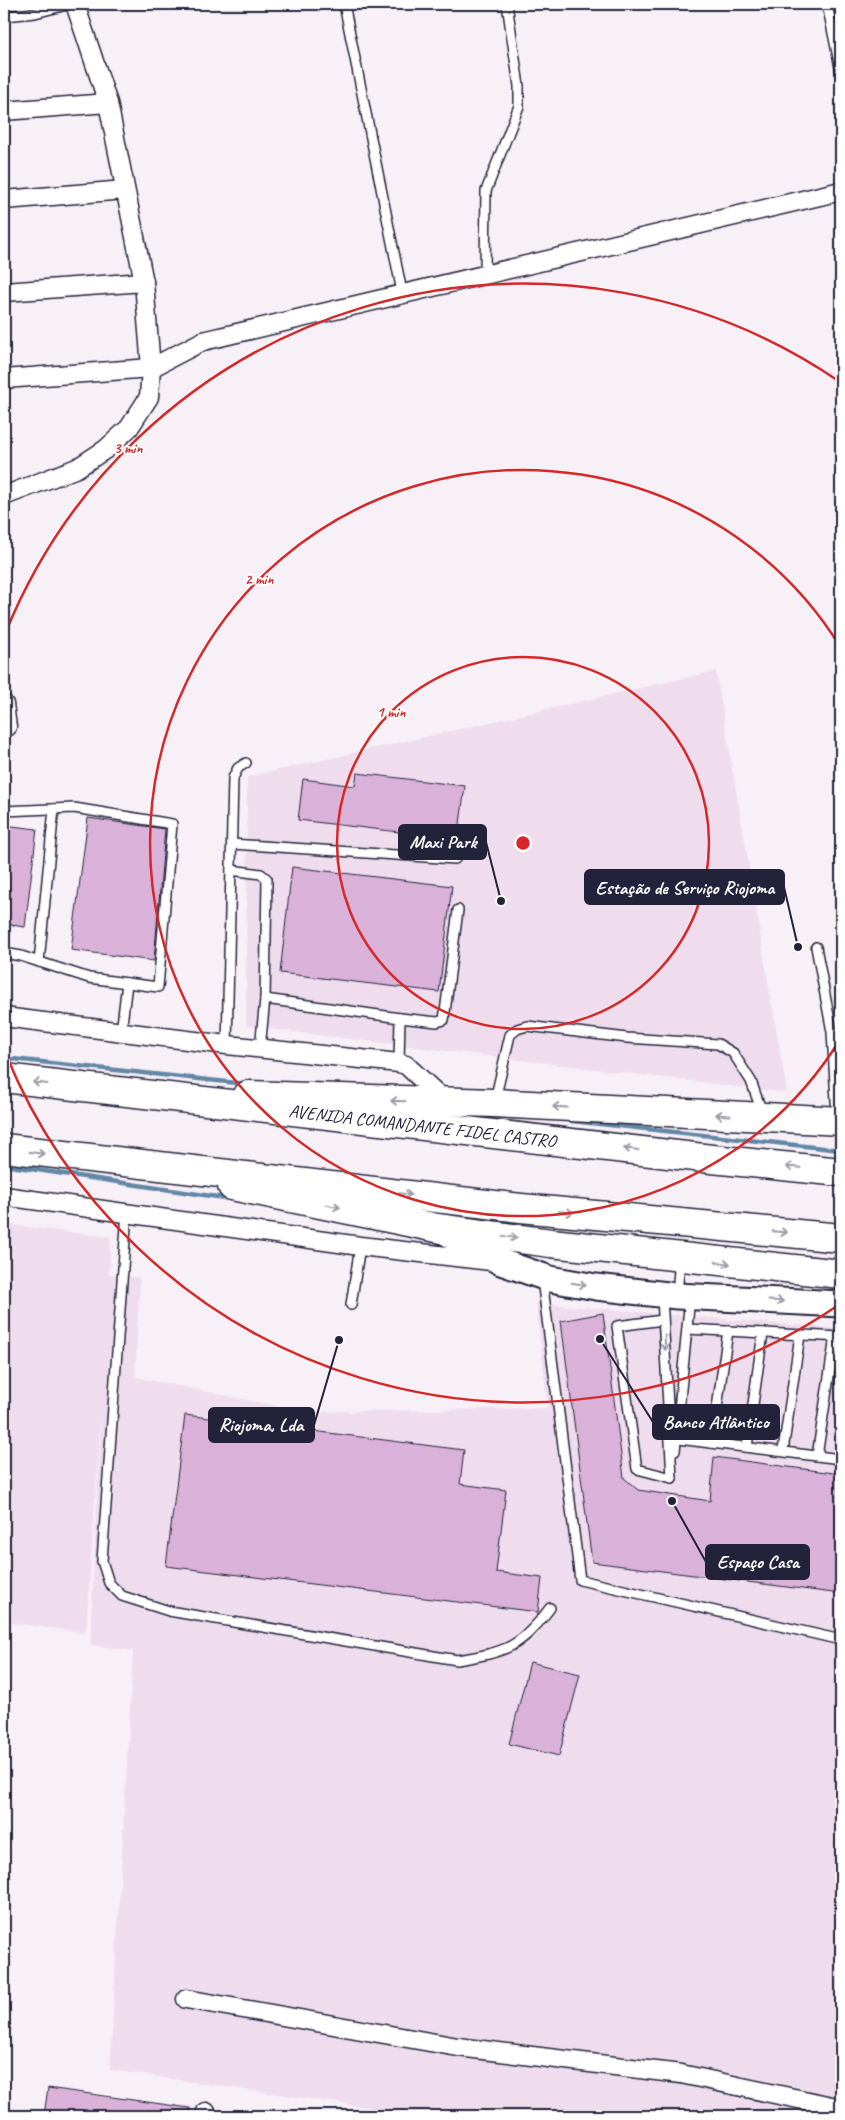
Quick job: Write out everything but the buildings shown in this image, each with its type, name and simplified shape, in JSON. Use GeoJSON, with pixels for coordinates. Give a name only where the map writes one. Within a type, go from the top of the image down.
{"type":"FeatureCollection","features":[{"type":"Feature","properties":{"kind":"main road","name":"AVENIDA COMANDANTE FIDEL CASTRO"},"geometry":{"type":"LineString","coordinates":[[4,1078],[841,1172]]}},
{"type":"Feature","properties":{"kind":"main road"},"geometry":{"type":"LineString","coordinates":[[76,1087],[494,1104],[839,1121]]}},
{"type":"Feature","properties":{"kind":"main road"},"geometry":{"type":"LineString","coordinates":[[4,1148],[522,1208],[841,1238]]}},
{"type":"Feature","properties":{"kind":"main road"},"geometry":{"type":"LineString","coordinates":[[71,1157],[264,1192],[438,1228],[680,1258],[841,1274]]}},
{"type":"Feature","properties":{"kind":"street"},"geometry":{"type":"LineString","coordinates":[[4,496],[77,468],[106,449],[129,428],[149,398],[151,368],[144,282],[108,103],[75,4]]}},
{"type":"Feature","properties":{"kind":"street"},"geometry":{"type":"LineString","coordinates":[[4,111],[108,103]]}},
{"type":"Feature","properties":{"kind":"street"},"geometry":{"type":"LineString","coordinates":[[4,200],[125,190]]}},
{"type":"Feature","properties":{"kind":"street"},"geometry":{"type":"LineString","coordinates":[[4,379],[151,368],[203,341],[402,292],[841,190]]}},
{"type":"Feature","properties":{"kind":"street"},"geometry":{"type":"LineString","coordinates":[[4,292],[144,282]]}},
{"type":"Feature","properties":{"kind":"street"},"geometry":{"type":"LineString","coordinates":[[4,704],[7,727]]}},
{"type":"Feature","properties":{"kind":"street"},"geometry":{"type":"LineString","coordinates":[[4,1017],[228,1045],[399,1062],[406,1065],[446,1102]]}},
{"type":"Feature","properties":{"kind":"street"},"geometry":{"type":"LineString","coordinates":[[4,1196],[360,1246],[502,1262]]}},
{"type":"Feature","properties":{"kind":"street"},"geometry":{"type":"LineString","coordinates":[[438,1228],[502,1262],[542,1276],[596,1287],[676,1296],[841,1304]]}},
{"type":"Feature","properties":{"kind":"street"},"geometry":{"type":"LineString","coordinates":[[186,1999],[458,2048],[681,2074],[841,2108]]}},
{"type":"Feature","properties":{"kind":"lane"},"geometry":{"type":"LineString","coordinates":[[4,16],[35,14],[71,4]]}},
{"type":"Feature","properties":{"kind":"lane"},"geometry":{"type":"LineString","coordinates":[[344,4],[402,292]]}},
{"type":"Feature","properties":{"kind":"lane"},"geometry":{"type":"LineString","coordinates":[[485,273],[486,191],[519,106],[519,86],[507,4]]}},
{"type":"Feature","properties":{"kind":"lane"},"geometry":{"type":"LineString","coordinates":[[827,4],[841,72]]}},
{"type":"Feature","properties":{"kind":"lane"},"geometry":{"type":"LineString","coordinates":[[228,1045],[233,778],[238,768],[246,763]]}},
{"type":"Feature","properties":{"kind":"lane"},"geometry":{"type":"LineString","coordinates":[[4,811],[74,808],[172,824],[158,987],[89,978],[4,953]]}},
{"type":"Feature","properties":{"kind":"lane"},"geometry":{"type":"LineString","coordinates":[[39,962],[54,809]]}},
{"type":"Feature","properties":{"kind":"lane"},"geometry":{"type":"LineString","coordinates":[[232,844],[455,859]]}},
{"type":"Feature","properties":{"kind":"lane"},"geometry":{"type":"LineString","coordinates":[[231,870],[261,874],[267,879],[265,999],[260,1048]]}},
{"type":"Feature","properties":{"kind":"lane"},"geometry":{"type":"LineString","coordinates":[[265,999],[400,1018],[437,1022],[444,1020],[458,910]]}},
{"type":"Feature","properties":{"kind":"lane"},"geometry":{"type":"LineString","coordinates":[[816,947],[832,1032],[839,1121]]}},
{"type":"Feature","properties":{"kind":"lane"},"geometry":{"type":"LineString","coordinates":[[121,1032],[127,983]]}},
{"type":"Feature","properties":{"kind":"lane"},"geometry":{"type":"LineString","coordinates":[[399,1062],[400,1018]]}},
{"type":"Feature","properties":{"kind":"lane"},"geometry":{"type":"LineString","coordinates":[[494,1104],[510,1036],[517,1029],[527,1026],[627,1038],[718,1044],[734,1053],[751,1080],[764,1117]]}},
{"type":"Feature","properties":{"kind":"lane"},"geometry":{"type":"LineString","coordinates":[[127,1212],[102,1561],[109,1583],[122,1596],[168,1611],[457,1660],[495,1654],[520,1642],[532,1632],[550,1608]]}},
{"type":"Feature","properties":{"kind":"lane"},"geometry":{"type":"LineString","coordinates":[[351,1305],[360,1246]]}},
{"type":"Feature","properties":{"kind":"lane"},"geometry":{"type":"LineString","coordinates":[[673,1439],[663,1320],[676,1296],[680,1258]]}},
{"type":"Feature","properties":{"kind":"lane"},"geometry":{"type":"LineString","coordinates":[[542,1276],[580,1580],[841,1640]]}},
{"type":"Feature","properties":{"kind":"lane"},"geometry":{"type":"LineString","coordinates":[[663,1320],[618,1326],[637,1469],[672,1478],[673,1439],[687,1329],[676,1296]]}},
{"type":"Feature","properties":{"kind":"lane"},"geometry":{"type":"LineString","coordinates":[[687,1329],[838,1337],[817,1456]]}},
{"type":"Feature","properties":{"kind":"lane"},"geometry":{"type":"LineString","coordinates":[[712,1443],[728,1331]]}},
{"type":"Feature","properties":{"kind":"lane"},"geometry":{"type":"LineString","coordinates":[[747,1447],[764,1333]]}},
{"type":"Feature","properties":{"kind":"lane"},"geometry":{"type":"LineString","coordinates":[[783,1452],[800,1335]]}},
{"type":"Feature","properties":{"kind":"lane"},"geometry":{"type":"LineString","coordinates":[[673,1439],[841,1459]]}},
{"type":"Feature","properties":{"kind":"shaded area"},"geometry":{"type":"Polygon","coordinates":[[[716,671],[787,1093],[246,1026],[247,777],[716,671]]]}},
{"type":"Feature","properties":{"kind":"shaded area"},"geometry":{"type":"Polygon","coordinates":[[[4,1224],[111,1237],[109,1274],[140,1278],[135,1377],[306,1412],[548,1408],[536,1303],[841,1329],[841,2116],[426,2116],[110,2070],[133,1651],[90,1645],[101,1411],[86,1633],[4,1622],[4,1224]]]}},
{"type":"Feature","properties":{"kind":"waterway"},"geometry":{"type":"LineString","coordinates":[[13,1059],[246,1084]]}},
{"type":"Feature","properties":{"kind":"waterway"},"geometry":{"type":"LineString","coordinates":[[572,1121],[841,1150]]}},
{"type":"Feature","properties":{"kind":"waterway"},"geometry":{"type":"LineString","coordinates":[[4,1165],[231,1199]]}},
{"type":"Feature","properties":{"kind":"place","name":"Maxi Park"},"geometry":{"type":"Point","coordinates":[501,901]}},
{"type":"Feature","properties":{"kind":"place","name":"Estação de Serviço Riojoma"},"geometry":{"type":"Point","coordinates":[798,947]}},
{"type":"Feature","properties":{"kind":"place","name":"Banco Atlântico"},"geometry":{"type":"Point","coordinates":[600,1339]}},
{"type":"Feature","properties":{"kind":"place","name":"Riojoma, Lda"},"geometry":{"type":"Point","coordinates":[339,1340]}},
{"type":"Feature","properties":{"kind":"place","name":"Espaço Casa"},"geometry":{"type":"Point","coordinates":[672,1501]}}]}
